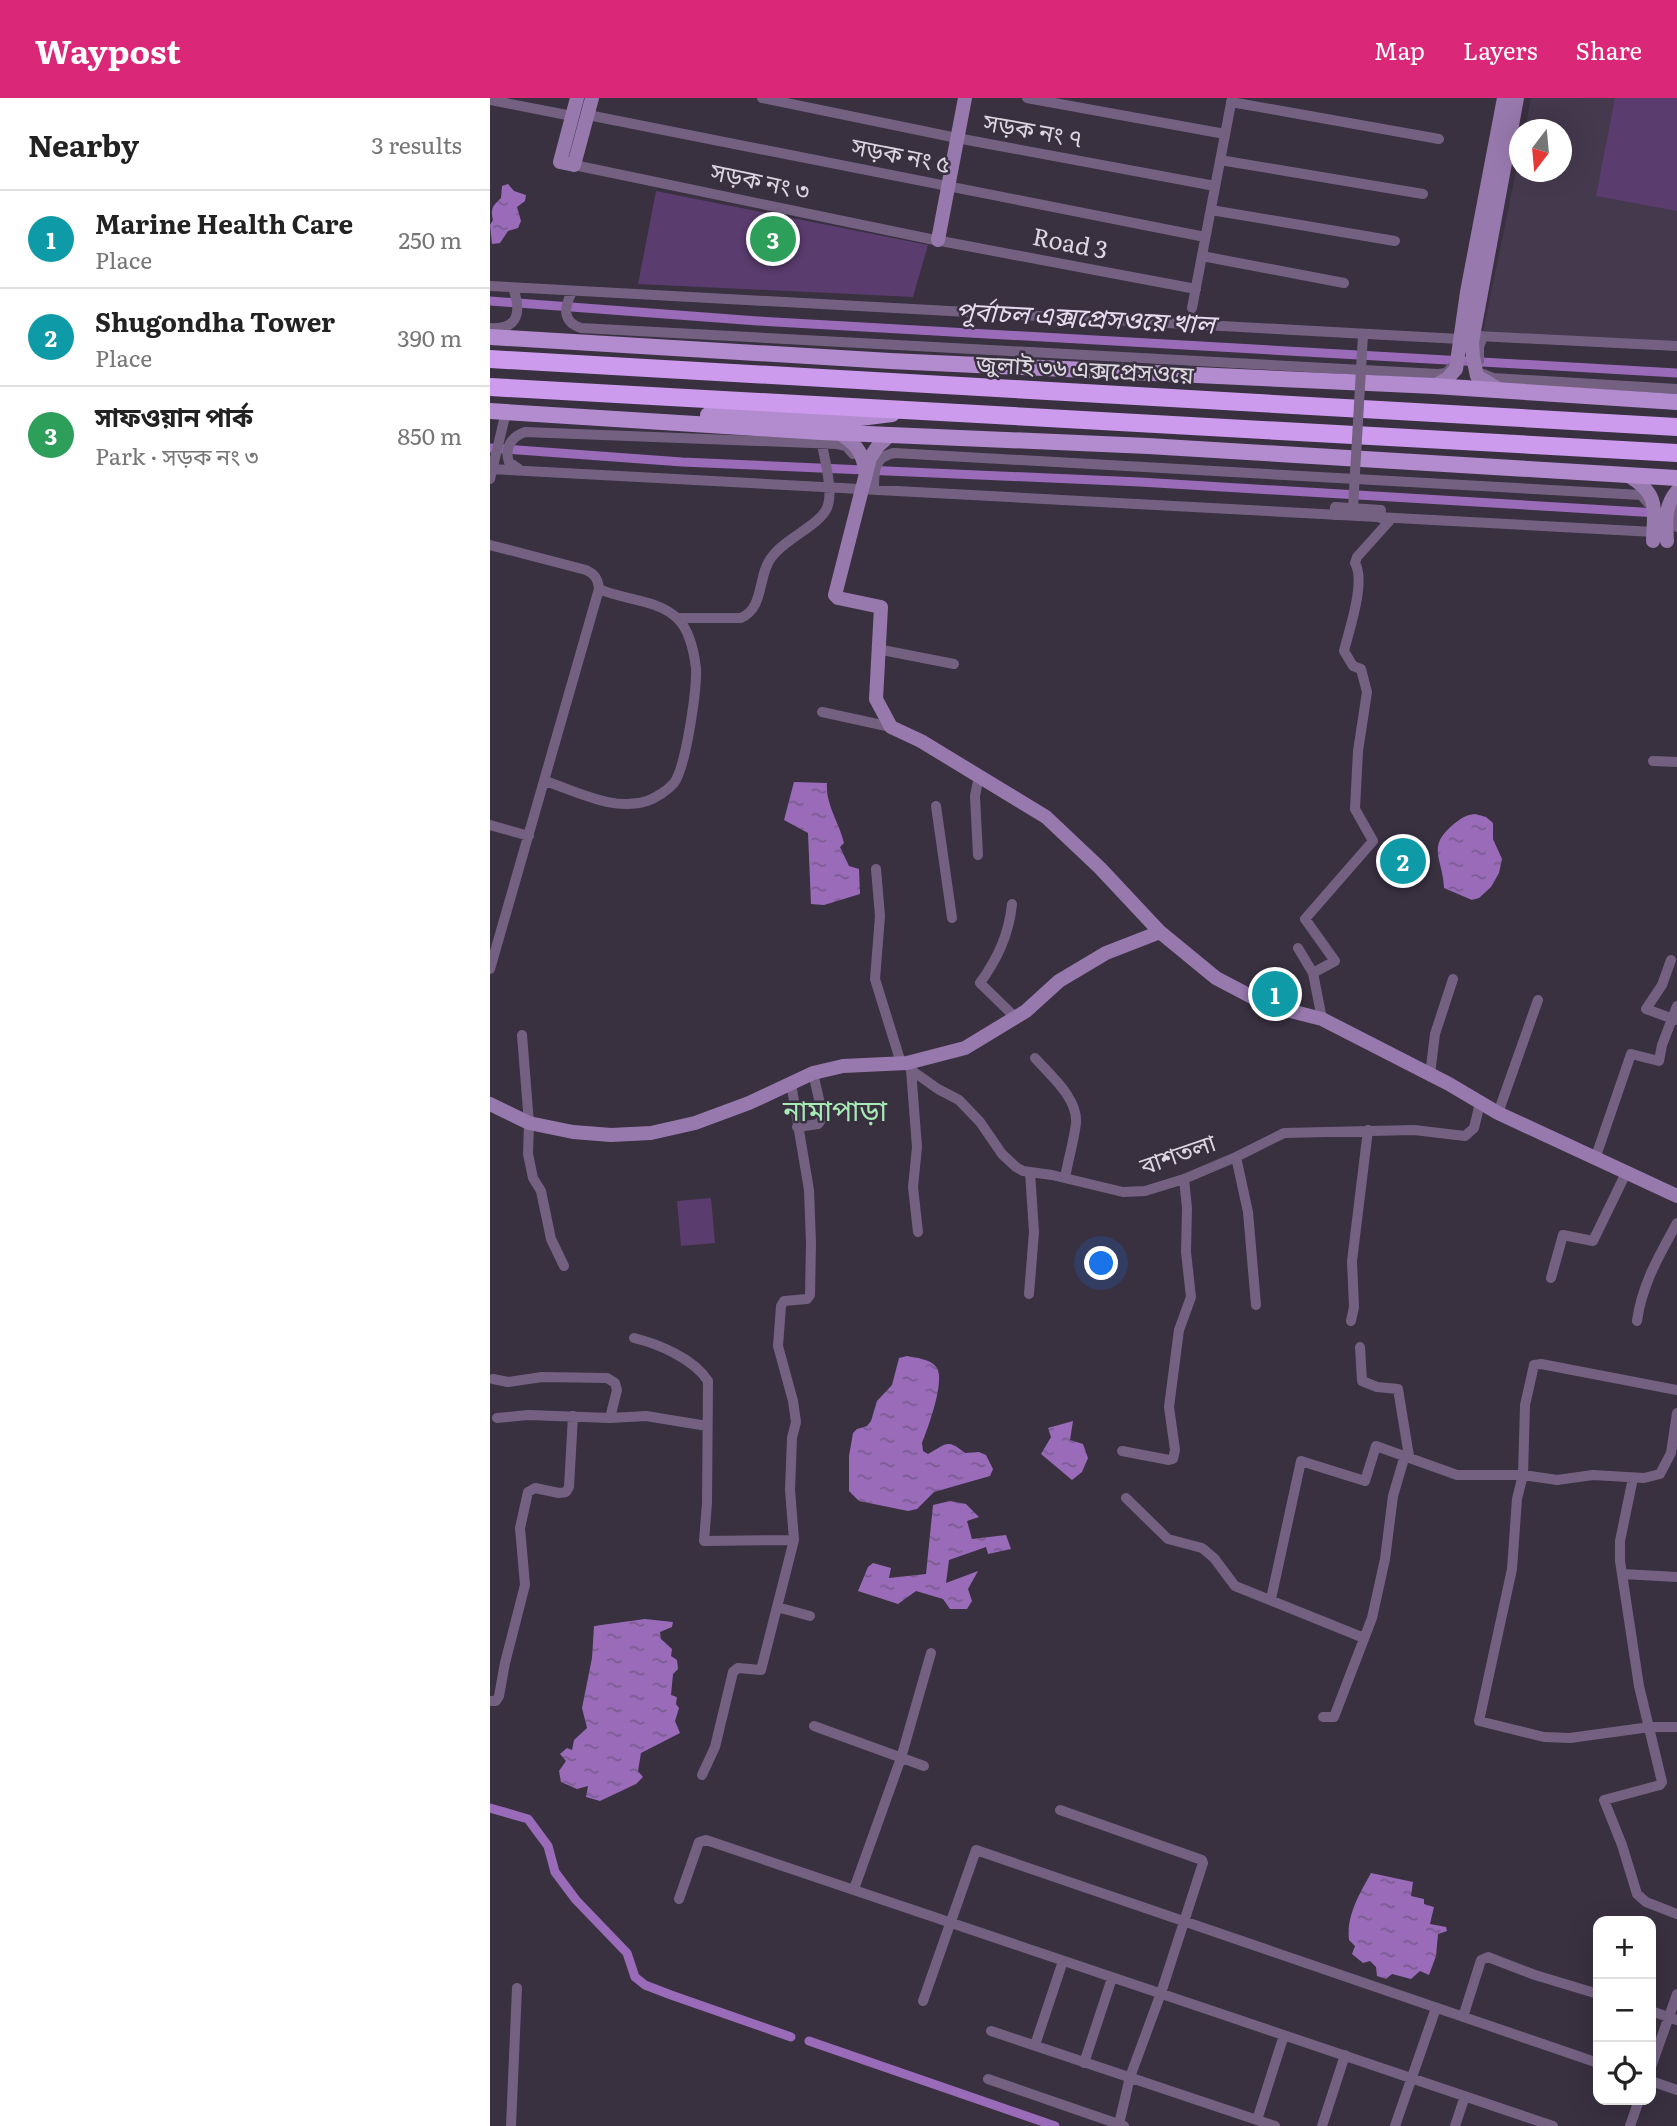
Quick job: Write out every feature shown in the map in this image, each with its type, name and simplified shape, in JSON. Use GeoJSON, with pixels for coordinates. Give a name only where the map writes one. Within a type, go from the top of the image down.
{"type":"FeatureCollection","features":[{"type":"Feature","properties":{"kind":"highway","name":"জুলাই ৩৬ এক্সপ্রেসওয়ে"},"geometry":{"type":"LineString","coordinates":[[490,359],[1677,427]]}},
{"type":"Feature","properties":{"kind":"highway","name":"জুলাই ৩৬ এক্সপ্রেসওয়ে"},"geometry":{"type":"LineString","coordinates":[[490,387],[1677,453]]}},
{"type":"Feature","properties":{"kind":"main road"},"geometry":{"type":"LineString","coordinates":[[493,331],[890,361],[1434,386],[1677,401]]}},
{"type":"Feature","properties":{"kind":"main road"},"geometry":{"type":"LineString","coordinates":[[700,373],[770,363],[869,365],[890,361]]}},
{"type":"Feature","properties":{"kind":"main road"},"geometry":{"type":"LineString","coordinates":[[498,411],[829,432],[884,441],[1147,446],[1677,478]]}},
{"type":"Feature","properties":{"kind":"main road"},"geometry":{"type":"LineString","coordinates":[[668,423],[704,414],[852,419],[905,412]]}},
{"type":"Feature","properties":{"kind":"street"},"geometry":{"type":"LineString","coordinates":[[567,164],[578,110],[592,98]]}},
{"type":"Feature","properties":{"kind":"street","name":"সড়ক নং ৭"},"geometry":{"type":"LineString","coordinates":[[762,98],[1215,186]]}},
{"type":"Feature","properties":{"kind":"street"},"geometry":{"type":"LineString","coordinates":[[934,240],[953,137],[957,98]]}},
{"type":"Feature","properties":{"kind":"street"},"geometry":{"type":"LineString","coordinates":[[953,137],[965,98]]}},
{"type":"Feature","properties":{"kind":"street"},"geometry":{"type":"LineString","coordinates":[[1027,98],[1226,134]]}},
{"type":"Feature","properties":{"kind":"street"},"geometry":{"type":"LineString","coordinates":[[1502,391],[1477,376],[1467,341],[1466,292],[1504,98]]}},
{"type":"Feature","properties":{"kind":"street"},"geometry":{"type":"LineString","coordinates":[[1434,386],[1447,379],[1467,341],[1517,98]]}},
{"type":"Feature","properties":{"kind":"street","name":"সড়ক নং ৫"},"geometry":{"type":"LineString","coordinates":[[490,100],[578,110],[1205,237]]}},
{"type":"Feature","properties":{"kind":"street"},"geometry":{"type":"LineString","coordinates":[[1192,308],[1232,100],[1439,139]]}},
{"type":"Feature","properties":{"kind":"street"},"geometry":{"type":"LineString","coordinates":[[1220,160],[1423,194]]}},
{"type":"Feature","properties":{"kind":"street","name":"সড়ক নং ৩"},"geometry":{"type":"LineString","coordinates":[[567,164],[934,240]]}},
{"type":"Feature","properties":{"kind":"street"},"geometry":{"type":"LineString","coordinates":[[1210,211],[1395,241]]}},
{"type":"Feature","properties":{"kind":"street","name":"Road 3"},"geometry":{"type":"LineString","coordinates":[[934,240],[1196,289]]}},
{"type":"Feature","properties":{"kind":"street"},"geometry":{"type":"LineString","coordinates":[[1202,256],[1344,283]]}},
{"type":"Feature","properties":{"kind":"street"},"geometry":{"type":"LineString","coordinates":[[490,286],[1467,341],[1677,346]]}},
{"type":"Feature","properties":{"kind":"street"},"geometry":{"type":"LineString","coordinates":[[493,331],[510,324],[519,310],[519,300],[513,288]]}},
{"type":"Feature","properties":{"kind":"street"},"geometry":{"type":"LineString","coordinates":[[572,292],[565,311],[567,320],[581,328],[1438,374],[1454,369]]}},
{"type":"Feature","properties":{"kind":"street"},"geometry":{"type":"LineString","coordinates":[[1343,332],[1383,335]]}},
{"type":"Feature","properties":{"kind":"street"},"geometry":{"type":"LineString","coordinates":[[1353,508],[1363,335]]}},
{"type":"Feature","properties":{"kind":"street"},"geometry":{"type":"LineString","coordinates":[[1477,371],[1493,378],[1677,389]]}},
{"type":"Feature","properties":{"kind":"street"},"geometry":{"type":"LineString","coordinates":[[498,411],[501,433],[492,469],[1392,518],[1656,537]]}},
{"type":"Feature","properties":{"kind":"street"},"geometry":{"type":"LineString","coordinates":[[524,471],[512,466],[507,456],[508,447],[516,435],[525,432],[837,444],[856,451]]}},
{"type":"Feature","properties":{"kind":"street"},"geometry":{"type":"LineString","coordinates":[[678,618],[741,618],[749,614],[755,606],[770,559],[789,538],[821,516],[827,507],[828,486],[823,449],[829,432],[863,456],[868,489]]}},
{"type":"Feature","properties":{"kind":"street"},"geometry":{"type":"LineString","coordinates":[[865,472],[884,441]]}},
{"type":"Feature","properties":{"kind":"street"},"geometry":{"type":"LineString","coordinates":[[891,727],[876,699],[877,649],[883,611],[881,607],[838,598],[835,595],[875,468],[879,460],[886,455],[894,453],[1644,492]]}},
{"type":"Feature","properties":{"kind":"street"},"geometry":{"type":"LineString","coordinates":[[1629,476],[1654,502],[1656,537]]}},
{"type":"Feature","properties":{"kind":"street"},"geometry":{"type":"LineString","coordinates":[[1656,537],[1667,506],[1677,491]]}},
{"type":"Feature","properties":{"kind":"street"},"geometry":{"type":"LineString","coordinates":[[1334,515],[1335,507],[1353,508],[1381,510],[1380,518]]}},
{"type":"Feature","properties":{"kind":"street"},"geometry":{"type":"LineString","coordinates":[[1675,524],[1677,507]]}},
{"type":"Feature","properties":{"kind":"street"},"geometry":{"type":"LineString","coordinates":[[1313,973],[1335,961],[1305,919],[1373,841],[1355,809],[1358,751],[1367,692],[1361,669],[1353,666],[1344,651],[1357,596],[1360,571],[1356,563],[1357,557],[1392,518]]}},
{"type":"Feature","properties":{"kind":"street"},"geometry":{"type":"LineString","coordinates":[[490,545],[586,570],[593,573],[599,589],[490,970]]}},
{"type":"Feature","properties":{"kind":"street"},"geometry":{"type":"LineString","coordinates":[[545,781],[611,803],[624,805],[646,801],[674,782],[685,755],[696,671],[688,634],[678,618],[661,608],[599,589]]}},
{"type":"Feature","properties":{"kind":"street"},"geometry":{"type":"LineString","coordinates":[[877,649],[954,664]]}},
{"type":"Feature","properties":{"kind":"street"},"geometry":{"type":"LineString","coordinates":[[822,712],[891,727],[921,741],[1046,817],[1100,868],[1160,932],[1216,978],[1275,1007],[1322,1019],[1498,1113],[1677,1196]]}},
{"type":"Feature","properties":{"kind":"street"},"geometry":{"type":"LineString","coordinates":[[1653,761],[1677,762]]}},
{"type":"Feature","properties":{"kind":"street"},"geometry":{"type":"LineString","coordinates":[[978,855],[975,796],[979,776]]}},
{"type":"Feature","properties":{"kind":"street"},"geometry":{"type":"LineString","coordinates":[[936,806],[952,918]]}},
{"type":"Feature","properties":{"kind":"street"},"geometry":{"type":"LineString","coordinates":[[490,825],[529,836]]}},
{"type":"Feature","properties":{"kind":"street"},"geometry":{"type":"LineString","coordinates":[[876,869],[880,916],[875,979],[906,1065],[917,1147],[913,1187],[918,1232]]}},
{"type":"Feature","properties":{"kind":"street"},"geometry":{"type":"LineString","coordinates":[[1012,904],[1010,925],[1003,944],[993,966],[980,983],[1016,1017]]}},
{"type":"Feature","properties":{"kind":"street"},"geometry":{"type":"LineString","coordinates":[[490,1104],[529,1123],[573,1132],[611,1135],[650,1133],[695,1123],[749,1103],[813,1073],[843,1066],[906,1065],[965,1048],[1016,1017],[1059,981],[1106,953],[1160,932]]}},
{"type":"Feature","properties":{"kind":"street"},"geometry":{"type":"LineString","coordinates":[[1298,948],[1313,973],[1322,1019]]}},
{"type":"Feature","properties":{"kind":"street"},"geometry":{"type":"LineString","coordinates":[[1671,960],[1661,985],[1646,1009],[1675,1019]]}},
{"type":"Feature","properties":{"kind":"street"},"geometry":{"type":"LineString","coordinates":[[1430,1075],[1435,1034],[1453,979]]}},
{"type":"Feature","properties":{"kind":"street"},"geometry":{"type":"LineString","coordinates":[[1498,1113],[1538,1000]]}},
{"type":"Feature","properties":{"kind":"street"},"geometry":{"type":"LineString","coordinates":[[1595,1159],[1631,1054],[1659,1061],[1662,1045],[1675,1019],[1677,1006]]}},
{"type":"Feature","properties":{"kind":"street"},"geometry":{"type":"LineString","coordinates":[[522,1035],[529,1123],[528,1154],[533,1178],[541,1191],[551,1239],[564,1266]]}},
{"type":"Feature","properties":{"kind":"street"},"geometry":{"type":"LineString","coordinates":[[1035,1058],[1066,1093],[1073,1106],[1076,1121],[1065,1178]]}},
{"type":"Feature","properties":{"kind":"street","name":"বাশতলা"},"geometry":{"type":"LineString","coordinates":[[906,1065],[938,1089],[959,1100],[980,1122],[1002,1154],[1016,1167],[1124,1192],[1145,1191],[1184,1179],[1284,1133],[1414,1130],[1465,1136],[1474,1128],[1480,1103]]}},
{"type":"Feature","properties":{"kind":"street"},"geometry":{"type":"LineString","coordinates":[[797,1127],[818,1124],[823,1117],[813,1073]]}},
{"type":"Feature","properties":{"kind":"street"},"geometry":{"type":"LineString","coordinates":[[702,1775],[715,1747],[733,1672],[738,1668],[761,1670],[794,1540],[790,1490],[792,1438],[796,1422],[778,1346],[781,1306],[784,1301],[807,1299],[810,1295],[811,1243],[808,1190],[792,1083]]}},
{"type":"Feature","properties":{"kind":"street"},"geometry":{"type":"LineString","coordinates":[[1352,1321],[1352,1261],[1368,1130]]}},
{"type":"Feature","properties":{"kind":"street"},"geometry":{"type":"LineString","coordinates":[[1236,1157],[1248,1212],[1256,1304]]}},
{"type":"Feature","properties":{"kind":"street"},"geometry":{"type":"LineString","coordinates":[[1029,1294],[1034,1232],[1030,1172]]}},
{"type":"Feature","properties":{"kind":"street"},"geometry":{"type":"LineString","coordinates":[[1551,1278],[1563,1235],[1593,1241],[1626,1173]]}},
{"type":"Feature","properties":{"kind":"street"},"geometry":{"type":"LineString","coordinates":[[1122,1451],[1169,1461],[1173,1459],[1175,1450],[1169,1407],[1179,1330],[1191,1297],[1186,1252],[1187,1208],[1184,1179]]}},
{"type":"Feature","properties":{"kind":"street"},"geometry":{"type":"LineString","coordinates":[[1637,1321],[1640,1298],[1647,1278],[1677,1223]]}},
{"type":"Feature","properties":{"kind":"street"},"geometry":{"type":"LineString","coordinates":[[634,1338],[647,1341],[681,1358],[703,1373],[708,1381],[708,1503],[704,1541],[794,1540]]}},
{"type":"Feature","properties":{"kind":"street"},"geometry":{"type":"LineString","coordinates":[[1323,1717],[1334,1717],[1372,1618],[1385,1559],[1394,1496],[1407,1455],[1398,1390],[1377,1387],[1362,1381],[1360,1347]]}},
{"type":"Feature","properties":{"kind":"street"},"geometry":{"type":"LineString","coordinates":[[1677,1390],[1541,1364],[1534,1366],[1525,1405],[1523,1475],[1517,1499],[1512,1569],[1479,1721],[1544,1737],[1570,1738],[1650,1727],[1677,1727]]}},
{"type":"Feature","properties":{"kind":"street"},"geometry":{"type":"LineString","coordinates":[[493,1379],[508,1382],[542,1377],[607,1378],[615,1383],[617,1390],[610,1418]]}},
{"type":"Feature","properties":{"kind":"street"},"geometry":{"type":"LineString","coordinates":[[1271,1599],[1301,1461],[1365,1481],[1374,1446],[1407,1455],[1457,1475],[1523,1475],[1557,1480],[1593,1475],[1652,1477],[1660,1474],[1671,1453],[1677,1413]]}},
{"type":"Feature","properties":{"kind":"street"},"geometry":{"type":"LineString","coordinates":[[497,1418],[528,1415],[610,1418],[646,1416],[707,1426]]}},
{"type":"Feature","properties":{"kind":"street"},"geometry":{"type":"LineString","coordinates":[[490,1700],[495,1701],[499,1696],[525,1584],[520,1528],[528,1492],[535,1488],[559,1493],[566,1492],[569,1487],[573,1416]]}},
{"type":"Feature","properties":{"kind":"street"},"geometry":{"type":"LineString","coordinates":[[1633,1478],[1620,1541],[1622,1574],[1637,1674],[1662,1782],[1660,1785],[1604,1800],[1637,1894],[1646,1902],[1677,1914]]}},
{"type":"Feature","properties":{"kind":"street"},"geometry":{"type":"LineString","coordinates":[[1126,1498],[1168,1538],[1202,1548],[1214,1558],[1236,1586],[1364,1638]]}},
{"type":"Feature","properties":{"kind":"street"},"geometry":{"type":"LineString","coordinates":[[1622,1574],[1677,1577]]}},
{"type":"Feature","properties":{"kind":"street"},"geometry":{"type":"LineString","coordinates":[[778,1607],[810,1616]]}},
{"type":"Feature","properties":{"kind":"street"},"geometry":{"type":"LineString","coordinates":[[854,1889],[901,1758],[931,1653]]}},
{"type":"Feature","properties":{"kind":"street"},"geometry":{"type":"LineString","coordinates":[[814,1726],[924,1766]]}},
{"type":"Feature","properties":{"kind":"street"},"geometry":{"type":"LineString","coordinates":[[988,2079],[1122,2125],[1130,2077],[1202,1867],[1202,1860],[1060,1810]]}},
{"type":"Feature","properties":{"kind":"street"},"geometry":{"type":"LineString","coordinates":[[679,1899],[699,1842],[706,1840],[1465,2096],[1520,2121],[1553,2126]]}},
{"type":"Feature","properties":{"kind":"street"},"geometry":{"type":"LineString","coordinates":[[923,2001],[976,1850],[1593,2061]]}},
{"type":"Feature","properties":{"kind":"street"},"geometry":{"type":"LineString","coordinates":[[1464,2017],[1481,1960],[1488,1957],[1593,1992]]}},
{"type":"Feature","properties":{"kind":"street"},"geometry":{"type":"LineString","coordinates":[[1035,2046],[1063,1961]]}},
{"type":"Feature","properties":{"kind":"street"},"geometry":{"type":"LineString","coordinates":[[1084,2063],[1112,1978]]}},
{"type":"Feature","properties":{"kind":"street"},"geometry":{"type":"LineString","coordinates":[[511,2126],[517,1988]]}},
{"type":"Feature","properties":{"kind":"street"},"geometry":{"type":"LineString","coordinates":[[1656,2055],[1672,2018],[1677,1994]]}},
{"type":"Feature","properties":{"kind":"street"},"geometry":{"type":"LineString","coordinates":[[1395,2126],[1436,2008]]}},
{"type":"Feature","properties":{"kind":"street"},"geometry":{"type":"LineString","coordinates":[[991,2031],[1275,2126]]}},
{"type":"Feature","properties":{"kind":"street"},"geometry":{"type":"LineString","coordinates":[[1256,2120],[1284,2035]]}},
{"type":"Feature","properties":{"kind":"street"},"geometry":{"type":"LineString","coordinates":[[1322,2126],[1345,2055]]}},
{"type":"Feature","properties":{"kind":"street"},"geometry":{"type":"LineString","coordinates":[[1656,2083],[1677,2091]]}},
{"type":"Feature","properties":{"kind":"street"},"geometry":{"type":"LineString","coordinates":[[1455,2126],[1465,2096]]}},
{"type":"Feature","properties":{"kind":"street"},"geometry":{"type":"LineString","coordinates":[[1630,2126],[1637,2105]]}},
{"type":"Feature","properties":{"kind":"shaded area"},"geometry":{"type":"Polygon","coordinates":[[[1531,98],[1677,98],[1677,343],[1483,332],[1514,182],[1572,182],[1572,119],[1527,119],[1531,98]]]}},
{"type":"Feature","properties":{"kind":"shaded area"},"geometry":{"type":"Polygon","coordinates":[[[1615,98],[1677,98],[1677,211],[1596,196],[1615,98]]]}},
{"type":"Feature","properties":{"kind":"shaded area"},"geometry":{"type":"Polygon","coordinates":[[[656,191],[928,245],[913,297],[638,284],[656,191]]]}},
{"type":"Feature","properties":{"kind":"shaded area"},"geometry":{"type":"Polygon","coordinates":[[[711,1198],[715,1243],[681,1246],[677,1201],[711,1198]]]}},
{"type":"Feature","properties":{"kind":"water"},"geometry":{"type":"Polygon","coordinates":[[[508,184],[514,191],[526,195],[525,201],[517,207],[521,221],[518,228],[508,231],[500,243],[492,244],[492,210],[501,198],[502,186],[508,184]]]}},
{"type":"Feature","properties":{"kind":"water"},"geometry":{"type":"Polygon","coordinates":[[[794,782],[827,783],[830,806],[844,843],[840,847],[849,866],[859,869],[860,894],[824,905],[811,904],[808,833],[784,820],[794,782]]]}},
{"type":"Feature","properties":{"kind":"water"},"geometry":{"type":"Polygon","coordinates":[[[1475,814],[1486,817],[1493,823],[1493,839],[1502,859],[1499,873],[1491,887],[1479,898],[1472,900],[1444,888],[1438,846],[1440,839],[1455,823],[1475,814]]]}},
{"type":"Feature","properties":{"kind":"water"},"geometry":{"type":"Polygon","coordinates":[[[907,1356],[931,1363],[937,1368],[939,1375],[935,1405],[922,1443],[923,1451],[928,1454],[943,1445],[954,1445],[965,1453],[979,1452],[986,1455],[993,1469],[990,1476],[934,1492],[917,1509],[908,1511],[859,1501],[849,1491],[849,1456],[853,1433],[871,1421],[877,1401],[892,1385],[899,1358],[907,1356]]]}},
{"type":"Feature","properties":{"kind":"water"},"geometry":{"type":"Polygon","coordinates":[[[1073,1421],[1070,1440],[1083,1444],[1088,1458],[1082,1472],[1072,1480],[1041,1454],[1051,1437],[1048,1428],[1073,1421]]]}},
{"type":"Feature","properties":{"kind":"water"},"geometry":{"type":"Polygon","coordinates":[[[950,1501],[966,1504],[979,1517],[967,1521],[972,1539],[1006,1535],[1011,1549],[988,1554],[986,1547],[949,1560],[946,1583],[978,1571],[968,1589],[972,1601],[967,1609],[950,1609],[943,1599],[916,1591],[898,1604],[858,1591],[868,1567],[873,1563],[891,1568],[889,1578],[926,1574],[933,1505],[950,1501]]]}},
{"type":"Feature","properties":{"kind":"water"},"geometry":{"type":"Polygon","coordinates":[[[645,1619],[673,1622],[672,1627],[660,1632],[661,1639],[672,1649],[671,1656],[677,1660],[678,1669],[673,1674],[671,1695],[677,1697],[676,1704],[679,1708],[675,1721],[680,1733],[641,1753],[638,1771],[643,1777],[636,1784],[600,1801],[586,1797],[588,1786],[577,1789],[561,1782],[559,1771],[566,1761],[560,1754],[567,1748],[572,1750],[574,1740],[587,1728],[582,1708],[592,1658],[594,1626],[645,1619]]]}},
{"type":"Feature","properties":{"kind":"water"},"geometry":{"type":"Polygon","coordinates":[[[1371,1873],[1413,1882],[1411,1896],[1424,1899],[1424,1904],[1434,1907],[1430,1924],[1446,1927],[1447,1931],[1438,1934],[1436,1956],[1429,1975],[1420,1971],[1411,1979],[1392,1974],[1386,1979],[1377,1976],[1376,1967],[1370,1961],[1363,1963],[1352,1954],[1355,1946],[1349,1940],[1350,1922],[1355,1905],[1371,1873]]]}},
{"type":"Feature","properties":{"kind":"waterway","name":"পূর্বাচল এক্সপ্রেসওয়ে খাল"},"geometry":{"type":"LineString","coordinates":[[490,301],[758,321],[1677,373]]}},
{"type":"Feature","properties":{"kind":"waterway","name":"পূর্বাচল এক্সপ্রেসওয়ে খাল"},"geometry":{"type":"LineString","coordinates":[[490,448],[682,462],[1140,482],[1658,513]]}},
{"type":"Feature","properties":{"kind":"waterway"},"geometry":{"type":"LineString","coordinates":[[490,1808],[528,1819],[548,1846],[555,1872],[576,1900],[627,1953],[635,1977],[645,1985],[791,2037]]}},
{"type":"Feature","properties":{"kind":"waterway"},"geometry":{"type":"LineString","coordinates":[[809,2041],[1055,2126]]}},
{"type":"Feature","properties":{"kind":"place","name":"সাফওয়ান পার্ক"},"geometry":{"type":"Point","coordinates":[773,239]}},
{"type":"Feature","properties":{"kind":"place","name":"Shugondha Tower"},"geometry":{"type":"Point","coordinates":[1403,861]}},
{"type":"Feature","properties":{"kind":"place","name":"Marine Health Care"},"geometry":{"type":"Point","coordinates":[1275,994]}},
{"type":"Feature","properties":{"kind":"district","name":"নামাপাড়া"},"geometry":{"type":"Point","coordinates":[835,1111]}}]}
